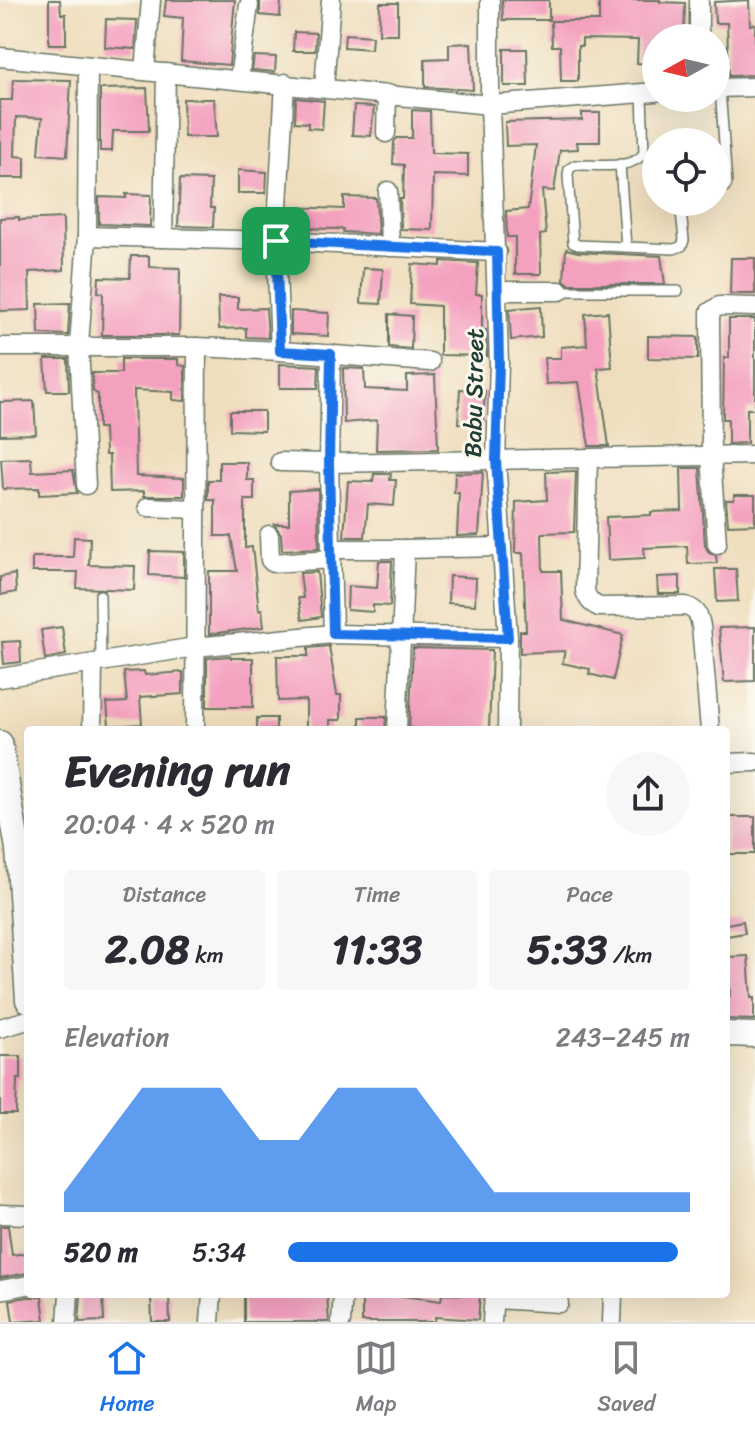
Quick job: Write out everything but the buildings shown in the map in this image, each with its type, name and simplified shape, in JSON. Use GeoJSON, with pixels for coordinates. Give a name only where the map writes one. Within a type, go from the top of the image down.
{"type":"FeatureCollection","features":[{"type":"Feature","properties":{"kind":"street"},"geometry":{"type":"LineString","coordinates":[[145,71],[151,0]]}},
{"type":"Feature","properties":{"kind":"street"},"geometry":{"type":"LineString","coordinates":[[324,87],[331,0]]}},
{"type":"Feature","properties":{"kind":"street","name":"Babu Street"},"geometry":{"type":"LineString","coordinates":[[490,0],[490,105],[498,291],[496,460],[508,638],[507,726]]}},
{"type":"Feature","properties":{"kind":"street"},"geometry":{"type":"LineString","coordinates":[[699,0],[699,24]]}},
{"type":"Feature","properties":{"kind":"street"},"geometry":{"type":"LineString","coordinates":[[239,79],[249,5]]}},
{"type":"Feature","properties":{"kind":"street"},"geometry":{"type":"LineString","coordinates":[[0,57],[490,105],[642,94]]}},
{"type":"Feature","properties":{"kind":"street"},"geometry":{"type":"LineString","coordinates":[[86,485],[79,345],[87,236],[88,66]]}},
{"type":"Feature","properties":{"kind":"street"},"geometry":{"type":"LineString","coordinates":[[163,238],[166,73]]}},
{"type":"Feature","properties":{"kind":"street"},"geometry":{"type":"LineString","coordinates":[[280,351],[276,241],[285,83]]}},
{"type":"Feature","properties":{"kind":"street"},"geometry":{"type":"LineString","coordinates":[[730,88],[755,87]]}},
{"type":"Feature","properties":{"kind":"street"},"geometry":{"type":"LineString","coordinates":[[386,133],[387,94]]}},
{"type":"Feature","properties":{"kind":"street"},"geometry":{"type":"LineString","coordinates":[[388,191],[390,247]]}},
{"type":"Feature","properties":{"kind":"street"},"geometry":{"type":"LineString","coordinates":[[87,236],[497,252]]}},
{"type":"Feature","properties":{"kind":"street"},"geometry":{"type":"LineString","coordinates":[[498,291],[560,291]]}},
{"type":"Feature","properties":{"kind":"street"},"geometry":{"type":"LineString","coordinates":[[717,544],[711,456],[710,312],[719,306],[755,307]]}},
{"type":"Feature","properties":{"kind":"street"},"geometry":{"type":"LineString","coordinates":[[0,347],[197,347],[430,362]]}},
{"type":"Feature","properties":{"kind":"street"},"geometry":{"type":"LineString","coordinates":[[195,726],[197,347]]}},
{"type":"Feature","properties":{"kind":"street"},"geometry":{"type":"LineString","coordinates":[[331,354],[329,463],[333,634]]}},
{"type":"Feature","properties":{"kind":"street"},"geometry":{"type":"LineString","coordinates":[[280,462],[755,455]]}},
{"type":"Feature","properties":{"kind":"street"},"geometry":{"type":"LineString","coordinates":[[588,458],[585,591],[590,603],[599,607],[694,608],[701,626],[710,726]]}},
{"type":"Feature","properties":{"kind":"street"},"geometry":{"type":"LineString","coordinates":[[148,507],[196,509]]}},
{"type":"Feature","properties":{"kind":"street"},"geometry":{"type":"LineString","coordinates":[[269,535],[270,560],[273,563],[331,554],[502,547]]}},
{"type":"Feature","properties":{"kind":"street"},"geometry":{"type":"LineString","coordinates":[[397,726],[405,549]]}},
{"type":"Feature","properties":{"kind":"street"},"geometry":{"type":"LineString","coordinates":[[0,678],[195,647],[333,634],[508,638]]}},
{"type":"Feature","properties":{"kind":"street"},"geometry":{"type":"LineString","coordinates":[[92,726],[97,664]]}},
{"type":"Feature","properties":{"kind":"street"},"geometry":{"type":"LineString","coordinates":[[0,743],[15,850],[24,954]]}},
{"type":"Feature","properties":{"kind":"street"},"geometry":{"type":"LineString","coordinates":[[730,763],[755,762]]}},
{"type":"Feature","properties":{"kind":"street"},"geometry":{"type":"LineString","coordinates":[[0,1028],[24,1021]]}},
{"type":"Feature","properties":{"kind":"street"},"geometry":{"type":"LineString","coordinates":[[730,1034],[755,1035]]}},
{"type":"Feature","properties":{"kind":"street"},"geometry":{"type":"LineString","coordinates":[[0,1214],[24,1215]]}},
{"type":"Feature","properties":{"kind":"street"},"geometry":{"type":"LineString","coordinates":[[0,1290],[24,1286]]}},
{"type":"Feature","properties":{"kind":"street"},"geometry":{"type":"LineString","coordinates":[[67,1322],[69,1298]]}},
{"type":"Feature","properties":{"kind":"street"},"geometry":{"type":"LineString","coordinates":[[210,1322],[212,1298]]}},
{"type":"Feature","properties":{"kind":"street"},"geometry":{"type":"LineString","coordinates":[[341,1322],[343,1298]]}},
{"type":"Feature","properties":{"kind":"street"},"geometry":{"type":"LineString","coordinates":[[492,1322],[494,1298]]}},
{"type":"Feature","properties":{"kind":"street"},"geometry":{"type":"LineString","coordinates":[[513,1298],[559,1303]]}},
{"type":"Feature","properties":{"kind":"street"},"geometry":{"type":"LineString","coordinates":[[612,1322],[613,1298]]}},
{"type":"Feature","properties":{"kind":"lane"},"geometry":{"type":"LineString","coordinates":[[647,112],[644,153],[638,161],[575,165],[569,169],[571,239],[578,245],[674,249],[682,246],[684,240],[681,216]]}},
{"type":"Feature","properties":{"kind":"lane"},"geometry":{"type":"LineString","coordinates":[[620,164],[626,247]]}},
{"type":"Feature","properties":{"kind":"lane"},"geometry":{"type":"LineString","coordinates":[[560,291],[678,291]]}},
{"type":"Feature","properties":{"kind":"lane"},"geometry":{"type":"LineString","coordinates":[[97,664],[100,595]]}},
{"type":"Feature","properties":{"kind":"route"},"geometry":{"type":"LineString","coordinates":[[276,241],[497,252],[499,414],[496,460],[508,638],[333,634],[329,463],[331,354],[280,351],[276,241]]}}]}
